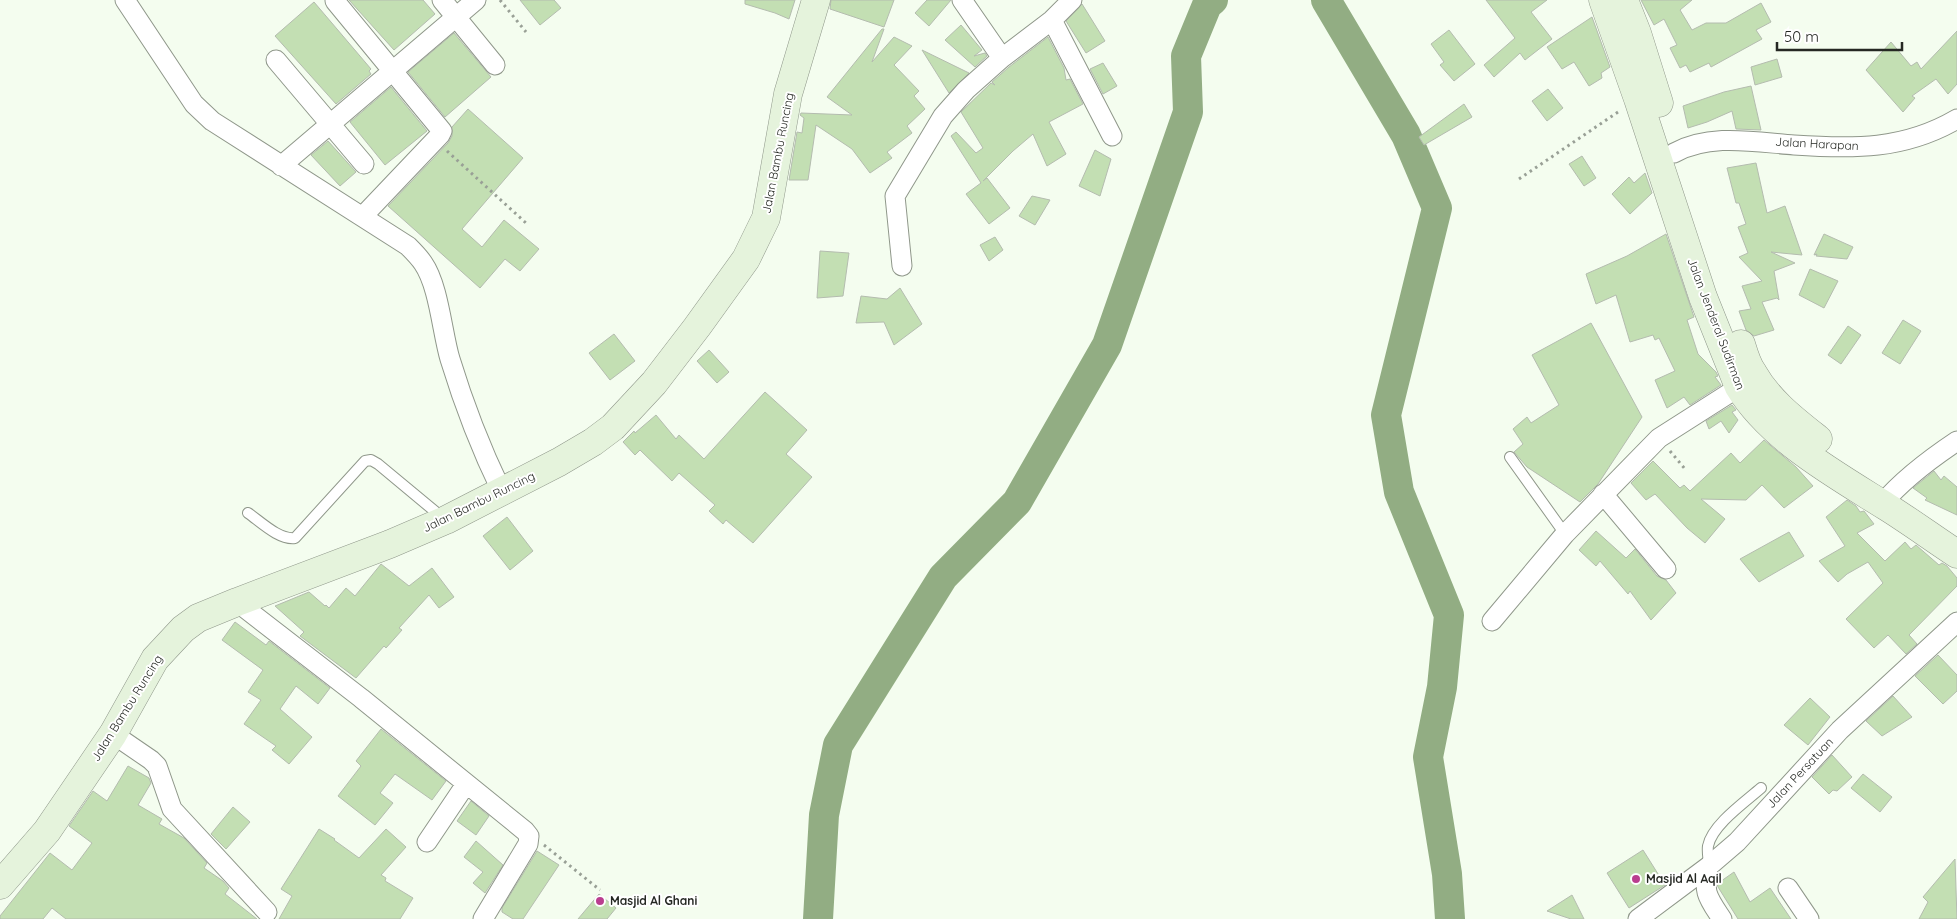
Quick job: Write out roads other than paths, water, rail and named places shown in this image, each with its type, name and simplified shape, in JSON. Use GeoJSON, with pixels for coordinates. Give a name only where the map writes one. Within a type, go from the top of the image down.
{"type":"FeatureCollection","features":[{"type":"Feature","properties":{"kind":"main road","name":"Jalan Bambu Runcing"},"geometry":{"type":"LineString","coordinates":[[0,885],[46,831],[113,734],[155,659],[166,645],[183,629],[198,618],[390,544],[446,520],[502,492],[593,442],[613,427],[654,384],[746,259],[766,218],[788,94],[816,0]]}},
{"type":"Feature","properties":{"kind":"main road","name":"Jalan Jenderal Sudirman"},"geometry":{"type":"LineString","coordinates":[[1603,0],[1635,61],[1674,153],[1724,300],[1752,372],[1766,392],[1789,415],[1957,554]]}},
{"type":"Feature","properties":{"kind":"main road","name":"Jalan Jenderal Sudirman"},"geometry":{"type":"LineString","coordinates":[[1624,0],[1635,61],[1638,99],[1704,297],[1739,387],[1755,409],[1810,456],[1957,533]]}},
{"type":"Feature","properties":{"kind":"street"},"geometry":{"type":"LineString","coordinates":[[125,0],[194,104],[212,121],[408,246],[424,264],[433,284],[447,350],[466,409],[502,492]]}},
{"type":"Feature","properties":{"kind":"street"},"geometry":{"type":"LineString","coordinates":[[442,0],[495,65]]}},
{"type":"Feature","properties":{"kind":"street"},"geometry":{"type":"LineString","coordinates":[[281,166],[476,0]]}},
{"type":"Feature","properties":{"kind":"street"},"geometry":{"type":"LineString","coordinates":[[962,0],[1002,58]]}},
{"type":"Feature","properties":{"kind":"street"},"geometry":{"type":"LineString","coordinates":[[902,266],[895,196],[943,116],[966,90],[1002,58],[1052,20],[1072,0]]}},
{"type":"Feature","properties":{"kind":"street"},"geometry":{"type":"LineString","coordinates":[[335,1],[442,131],[435,141],[363,216]]}},
{"type":"Feature","properties":{"kind":"street"},"geometry":{"type":"LineString","coordinates":[[1052,20],[1112,136]]}},
{"type":"Feature","properties":{"kind":"street"},"geometry":{"type":"LineString","coordinates":[[276,60],[331,122],[364,164]]}},
{"type":"Feature","properties":{"kind":"street","name":"Jalan Harapan"},"geometry":{"type":"LineString","coordinates":[[1674,153],[1688,145],[1744,140],[1855,148],[1895,144],[1925,134],[1957,119]]}},
{"type":"Feature","properties":{"kind":"street"},"geometry":{"type":"LineString","coordinates":[[1492,621],[1565,534],[1659,438],[1739,387]]}},
{"type":"Feature","properties":{"kind":"street"},"geometry":{"type":"LineString","coordinates":[[1887,497],[1924,464],[1957,441]]}},
{"type":"Feature","properties":{"kind":"street"},"geometry":{"type":"LineString","coordinates":[[1603,494],[1666,570]]}},
{"type":"Feature","properties":{"kind":"street"},"geometry":{"type":"LineString","coordinates":[[236,602],[361,698],[529,836],[528,844],[482,919]]}},
{"type":"Feature","properties":{"kind":"street","name":"Jalan Persatuan"},"geometry":{"type":"LineString","coordinates":[[1638,919],[1709,866],[1737,842],[1840,730],[1957,622]]}},
{"type":"Feature","properties":{"kind":"street"},"geometry":{"type":"LineString","coordinates":[[113,734],[152,760],[157,766],[172,809],[267,912]]}},
{"type":"Feature","properties":{"kind":"street"},"geometry":{"type":"LineString","coordinates":[[427,842],[466,784]]}},
{"type":"Feature","properties":{"kind":"street"},"geometry":{"type":"LineString","coordinates":[[1709,866],[1706,880],[1707,896],[1722,919]]}},
{"type":"Feature","properties":{"kind":"street"},"geometry":{"type":"LineString","coordinates":[[1788,888],[1809,919]]}},
{"type":"Feature","properties":{"kind":"lane"},"geometry":{"type":"LineString","coordinates":[[1510,457],[1565,534]]}},
{"type":"Feature","properties":{"kind":"lane"},"geometry":{"type":"LineString","coordinates":[[248,513],[281,535],[295,538],[365,461],[371,460],[446,520]]}},
{"type":"Feature","properties":{"kind":"lane"},"geometry":{"type":"LineString","coordinates":[[1709,866],[1708,847],[1712,836],[1719,826],[1761,788]]}},
{"type":"Feature","properties":{"kind":"waterway"},"geometry":{"type":"LineString","coordinates":[[818,919],[824,815],[838,745],[943,577],[1017,502],[1107,345],[1188,112],[1186,56],[1207,5],[1213,0]]}},
{"type":"Feature","properties":{"kind":"waterway"},"geometry":{"type":"LineString","coordinates":[[1326,0],[1406,135],[1437,208],[1386,415],[1399,492],[1449,615],[1442,687],[1428,757],[1447,874],[1450,919]]}},
{"type":"Feature","properties":{"kind":"place","name":"Masjid Al Aqil"},"geometry":{"type":"Point","coordinates":[1636,879]}},
{"type":"Feature","properties":{"kind":"place","name":"Masjid Al Ghani"},"geometry":{"type":"Point","coordinates":[600,901]}}]}
